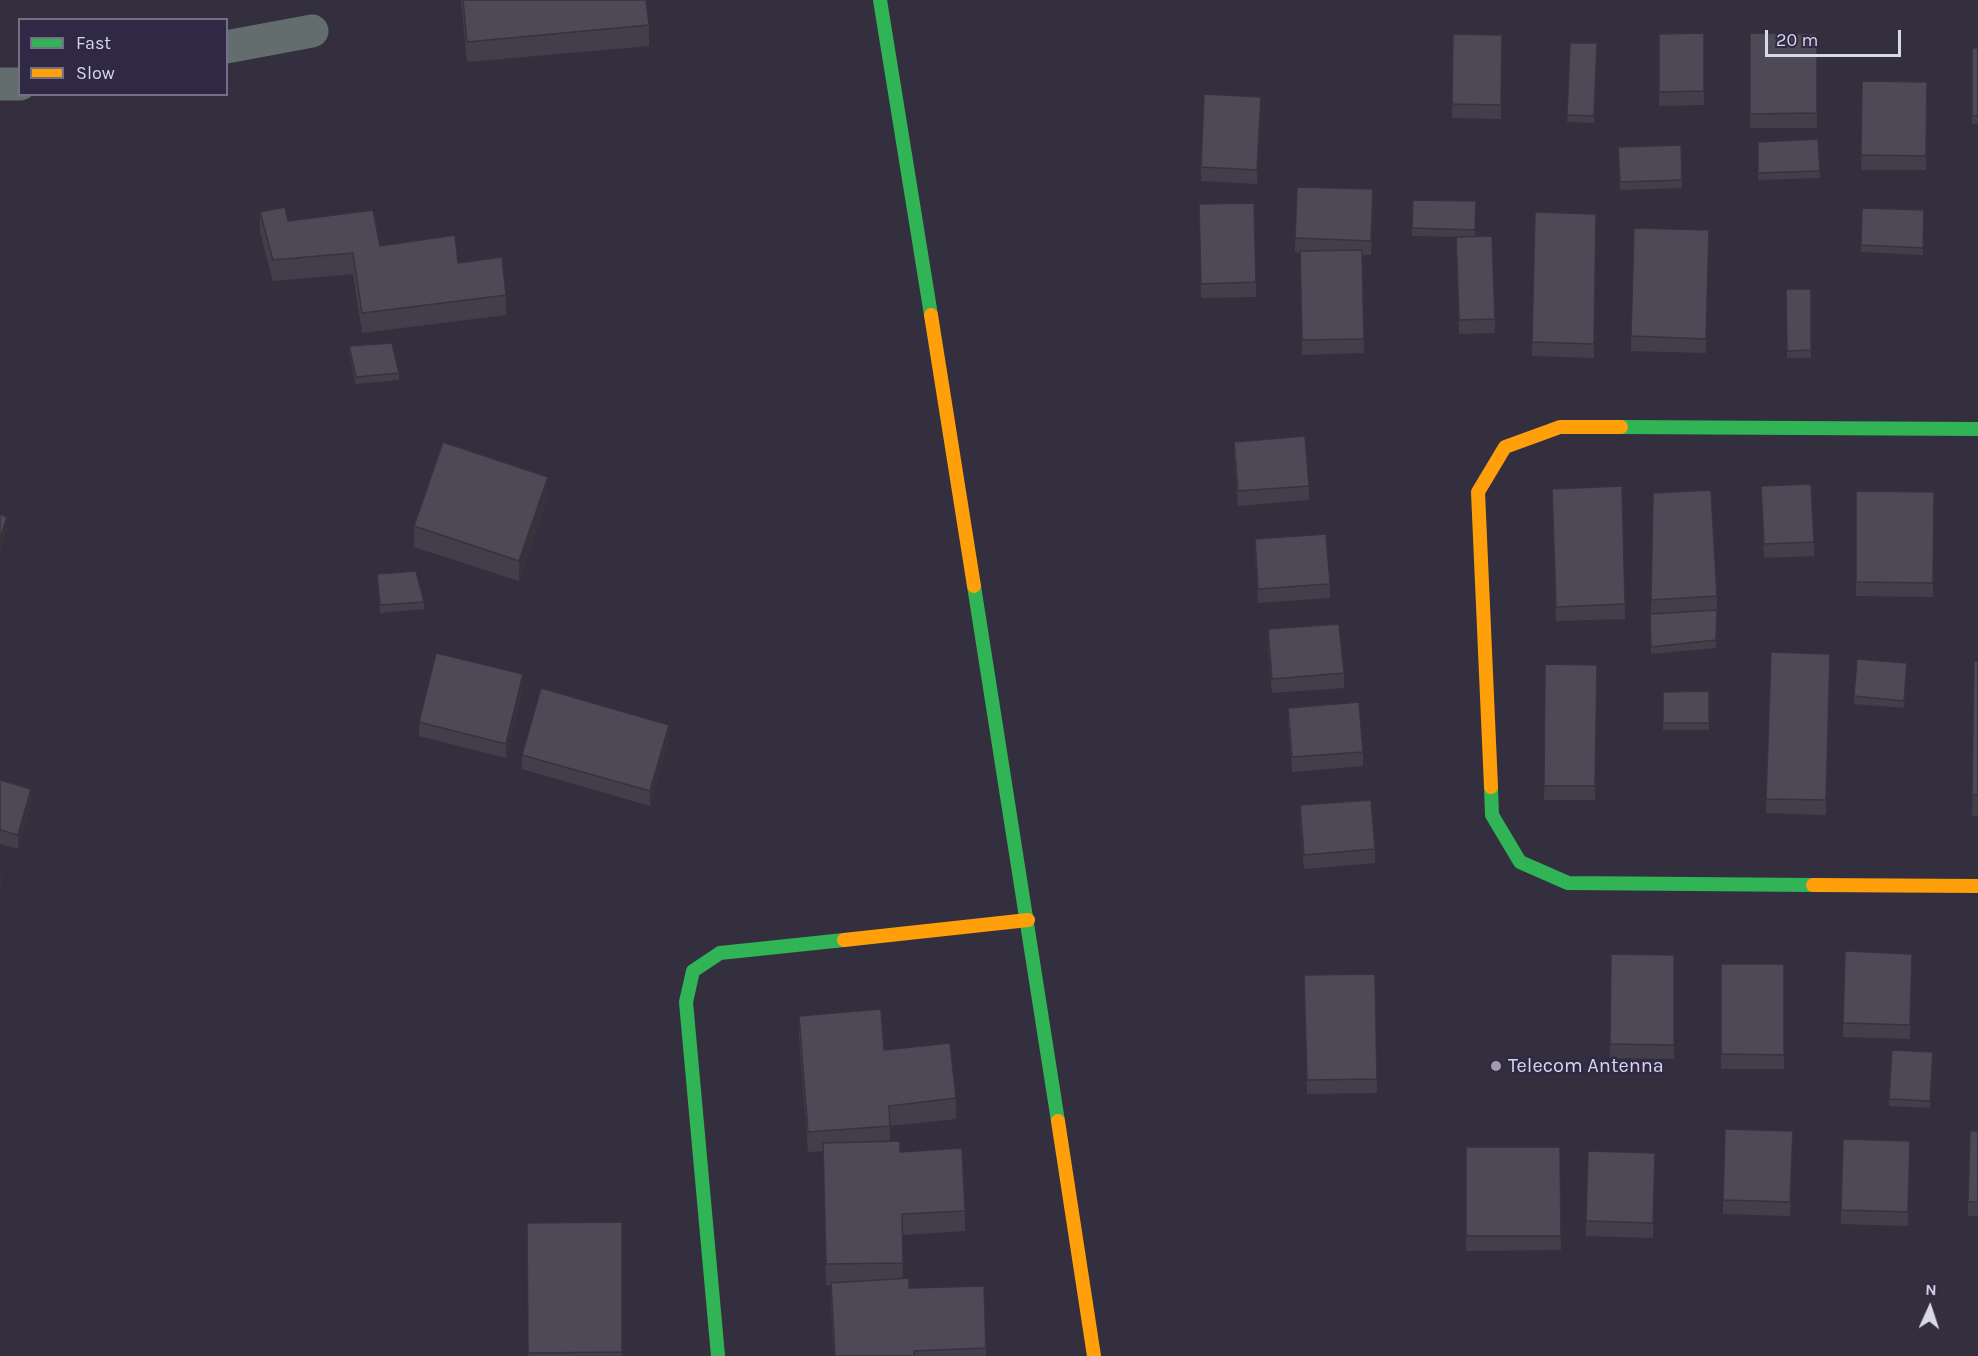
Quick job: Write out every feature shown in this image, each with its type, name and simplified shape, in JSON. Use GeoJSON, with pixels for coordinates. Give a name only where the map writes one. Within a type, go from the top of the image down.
{"type":"FeatureCollection","features":[{"type":"Feature","properties":{"kind":"street"},"geometry":{"type":"LineString","coordinates":[[880,0],[1028,920],[1094,1356]]}},
{"type":"Feature","properties":{"kind":"street"},"geometry":{"type":"LineString","coordinates":[[228,47],[312,31]]}},
{"type":"Feature","properties":{"kind":"street"},"geometry":{"type":"LineString","coordinates":[[0,84],[18,84]]}},
{"type":"Feature","properties":{"kind":"street"},"geometry":{"type":"LineString","coordinates":[[1978,429],[1560,428],[1505,447],[1478,492],[1492,815],[1520,862],[1568,883],[1978,886]]}},
{"type":"Feature","properties":{"kind":"street"},"geometry":{"type":"LineString","coordinates":[[718,1356],[686,1002],[693,970],[720,953],[1028,920]]}},
{"type":"Feature","properties":{"kind":"building"},"geometry":{"type":"Polygon","coordinates":[[[463,0],[646,0],[649,25],[467,42],[463,0]]]}},
{"type":"Feature","properties":{"kind":"building"},"geometry":{"type":"Polygon","coordinates":[[[1704,33],[1704,91],[1659,92],[1659,34],[1704,33]]]}},
{"type":"Feature","properties":{"kind":"building"},"geometry":{"type":"Polygon","coordinates":[[[1750,33],[1817,34],[1817,113],[1750,114],[1750,33]]]}},
{"type":"Feature","properties":{"kind":"building"},"geometry":{"type":"Polygon","coordinates":[[[1453,34],[1502,35],[1501,105],[1452,104],[1453,34]]]}},
{"type":"Feature","properties":{"kind":"building"},"geometry":{"type":"Polygon","coordinates":[[[1570,43],[1597,43],[1594,116],[1567,115],[1570,43]]]}},
{"type":"Feature","properties":{"kind":"building"},"geometry":{"type":"Polygon","coordinates":[[[1972,48],[1978,48],[1978,116],[1972,116],[1972,48]]]}},
{"type":"Feature","properties":{"kind":"building"},"geometry":{"type":"Polygon","coordinates":[[[1862,81],[1927,82],[1926,156],[1861,155],[1862,81]]]}},
{"type":"Feature","properties":{"kind":"building"},"geometry":{"type":"Polygon","coordinates":[[[1204,94],[1261,97],[1257,170],[1201,167],[1204,94]]]}},
{"type":"Feature","properties":{"kind":"building"},"geometry":{"type":"Polygon","coordinates":[[[1818,139],[1820,171],[1758,173],[1758,142],[1818,139]]]}},
{"type":"Feature","properties":{"kind":"building"},"geometry":{"type":"Polygon","coordinates":[[[1681,145],[1682,180],[1620,182],[1618,147],[1681,145]]]}},
{"type":"Feature","properties":{"kind":"building"},"geometry":{"type":"Polygon","coordinates":[[[1297,187],[1373,189],[1371,241],[1295,238],[1297,187]]]}},
{"type":"Feature","properties":{"kind":"building"},"geometry":{"type":"Polygon","coordinates":[[[1413,200],[1476,201],[1475,230],[1412,228],[1413,200]]]}},
{"type":"Feature","properties":{"kind":"building"},"geometry":{"type":"Polygon","coordinates":[[[1254,203],[1256,282],[1201,284],[1199,204],[1254,203]]]}},
{"type":"Feature","properties":{"kind":"building"},"geometry":{"type":"Polygon","coordinates":[[[285,207],[288,221],[373,210],[380,246],[455,235],[458,263],[502,257],[506,295],[362,313],[353,253],[273,260],[260,212],[285,207]]]}},
{"type":"Feature","properties":{"kind":"building"},"geometry":{"type":"Polygon","coordinates":[[[1862,208],[1924,210],[1923,248],[1861,245],[1862,208]]]}},
{"type":"Feature","properties":{"kind":"building"},"geometry":{"type":"Polygon","coordinates":[[[1535,212],[1596,214],[1594,344],[1532,342],[1535,212]]]}},
{"type":"Feature","properties":{"kind":"building"},"geometry":{"type":"Polygon","coordinates":[[[1634,228],[1709,230],[1706,339],[1631,336],[1634,228]]]}},
{"type":"Feature","properties":{"kind":"building"},"geometry":{"type":"Polygon","coordinates":[[[1492,236],[1495,319],[1459,320],[1456,237],[1492,236]]]}},
{"type":"Feature","properties":{"kind":"building"},"geometry":{"type":"Polygon","coordinates":[[[1362,250],[1364,339],[1302,340],[1300,251],[1362,250]]]}},
{"type":"Feature","properties":{"kind":"building"},"geometry":{"type":"Polygon","coordinates":[[[1786,289],[1811,289],[1811,350],[1787,351],[1786,289]]]}},
{"type":"Feature","properties":{"kind":"building"},"geometry":{"type":"Polygon","coordinates":[[[392,343],[399,373],[356,377],[349,346],[392,343]]]}},
{"type":"Feature","properties":{"kind":"building"},"geometry":{"type":"Polygon","coordinates":[[[1305,436],[1309,486],[1238,491],[1234,442],[1305,436]]]}},
{"type":"Feature","properties":{"kind":"building"},"geometry":{"type":"Polygon","coordinates":[[[443,442],[548,477],[519,561],[414,526],[443,442]]]}},
{"type":"Feature","properties":{"kind":"building"},"geometry":{"type":"Polygon","coordinates":[[[1811,484],[1814,542],[1764,544],[1761,486],[1811,484]]]}},
{"type":"Feature","properties":{"kind":"building"},"geometry":{"type":"Polygon","coordinates":[[[1622,486],[1625,604],[1556,607],[1552,489],[1622,486]]]}},
{"type":"Feature","properties":{"kind":"building"},"geometry":{"type":"Polygon","coordinates":[[[1711,490],[1717,596],[1651,600],[1653,493],[1711,490]]]}},
{"type":"Feature","properties":{"kind":"building"},"geometry":{"type":"Polygon","coordinates":[[[1856,491],[1934,492],[1933,583],[1856,582],[1856,491]]]}},
{"type":"Feature","properties":{"kind":"building"},"geometry":{"type":"Polygon","coordinates":[[[0,514],[7,517],[0,539],[0,514]]]}},
{"type":"Feature","properties":{"kind":"building"},"geometry":{"type":"Polygon","coordinates":[[[1326,534],[1330,584],[1258,589],[1255,539],[1326,534]]]}},
{"type":"Feature","properties":{"kind":"building"},"geometry":{"type":"Polygon","coordinates":[[[416,571],[424,602],[380,605],[377,574],[416,571]]]}},
{"type":"Feature","properties":{"kind":"building"},"geometry":{"type":"Polygon","coordinates":[[[1717,610],[1716,640],[1651,647],[1650,614],[1717,610]]]}},
{"type":"Feature","properties":{"kind":"building"},"geometry":{"type":"Polygon","coordinates":[[[1339,624],[1344,673],[1272,679],[1268,629],[1339,624]]]}},
{"type":"Feature","properties":{"kind":"building"},"geometry":{"type":"Polygon","coordinates":[[[1771,652],[1830,654],[1826,800],[1766,799],[1771,652]]]}},
{"type":"Feature","properties":{"kind":"building"},"geometry":{"type":"Polygon","coordinates":[[[436,653],[523,674],[506,744],[419,722],[436,653]]]}},
{"type":"Feature","properties":{"kind":"building"},"geometry":{"type":"Polygon","coordinates":[[[1857,659],[1907,663],[1904,701],[1854,696],[1857,659]]]}},
{"type":"Feature","properties":{"kind":"building"},"geometry":{"type":"Polygon","coordinates":[[[1974,661],[1978,661],[1978,795],[1972,795],[1974,661]]]}},
{"type":"Feature","properties":{"kind":"building"},"geometry":{"type":"Polygon","coordinates":[[[1545,664],[1597,665],[1595,786],[1544,786],[1545,664]]]}},
{"type":"Feature","properties":{"kind":"building"},"geometry":{"type":"Polygon","coordinates":[[[541,688],[669,725],[650,791],[522,755],[541,688]]]}},
{"type":"Feature","properties":{"kind":"building"},"geometry":{"type":"Polygon","coordinates":[[[1709,691],[1709,723],[1663,723],[1663,692],[1709,691]]]}},
{"type":"Feature","properties":{"kind":"building"},"geometry":{"type":"Polygon","coordinates":[[[1359,702],[1363,752],[1292,757],[1288,708],[1359,702]]]}},
{"type":"Feature","properties":{"kind":"building"},"geometry":{"type":"Polygon","coordinates":[[[0,780],[31,789],[18,835],[0,830],[0,780]]]}},
{"type":"Feature","properties":{"kind":"building"},"geometry":{"type":"Polygon","coordinates":[[[1371,800],[1375,849],[1304,855],[1300,805],[1371,800]]]}},
{"type":"Feature","properties":{"kind":"building"},"geometry":{"type":"Polygon","coordinates":[[[1845,951],[1912,954],[1910,1025],[1843,1023],[1845,951]]]}},
{"type":"Feature","properties":{"kind":"building"},"geometry":{"type":"Polygon","coordinates":[[[1611,954],[1674,955],[1674,1045],[1610,1044],[1611,954]]]}},
{"type":"Feature","properties":{"kind":"building"},"geometry":{"type":"Polygon","coordinates":[[[1721,964],[1784,964],[1784,1055],[1721,1054],[1721,964]]]}},
{"type":"Feature","properties":{"kind":"building"},"geometry":{"type":"Polygon","coordinates":[[[1375,974],[1377,1079],[1307,1080],[1304,975],[1375,974]]]}},
{"type":"Feature","properties":{"kind":"building"},"geometry":{"type":"Polygon","coordinates":[[[881,1009],[884,1050],[950,1043],[956,1098],[889,1106],[890,1126],[808,1132],[799,1016],[881,1009]]]}},
{"type":"Feature","properties":{"kind":"building"},"geometry":{"type":"Polygon","coordinates":[[[1892,1050],[1933,1052],[1930,1101],[1889,1099],[1892,1050]]]}},
{"type":"Feature","properties":{"kind":"building"},"geometry":{"type":"Polygon","coordinates":[[[1725,1129],[1793,1131],[1790,1202],[1723,1200],[1725,1129]]]}},
{"type":"Feature","properties":{"kind":"building"},"geometry":{"type":"Polygon","coordinates":[[[1970,1131],[1978,1131],[1978,1202],[1968,1202],[1970,1131]]]}},
{"type":"Feature","properties":{"kind":"building"},"geometry":{"type":"Polygon","coordinates":[[[1843,1139],[1910,1141],[1908,1212],[1841,1210],[1843,1139]]]}},
{"type":"Feature","properties":{"kind":"building"},"geometry":{"type":"Polygon","coordinates":[[[900,1141],[900,1152],[962,1148],[965,1211],[902,1214],[903,1263],[826,1264],[823,1143],[900,1141]]]}},
{"type":"Feature","properties":{"kind":"building"},"geometry":{"type":"Polygon","coordinates":[[[1466,1147],[1560,1147],[1561,1236],[1466,1236],[1466,1147]]]}},
{"type":"Feature","properties":{"kind":"building"},"geometry":{"type":"Polygon","coordinates":[[[1588,1151],[1655,1153],[1653,1223],[1586,1221],[1588,1151]]]}},
{"type":"Feature","properties":{"kind":"building"},"geometry":{"type":"Polygon","coordinates":[[[622,1222],[622,1352],[528,1353],[527,1223],[622,1222]]]}},
{"type":"Feature","properties":{"kind":"building"},"geometry":{"type":"Polygon","coordinates":[[[909,1278],[909,1288],[984,1286],[986,1348],[914,1351],[914,1356],[835,1356],[831,1283],[909,1278]]]}},
{"type":"Feature","properties":{"kind":"traffic: fast"},"geometry":{"type":"LineString","coordinates":[[880,0],[931,315]]}},
{"type":"Feature","properties":{"kind":"traffic: fast"},"geometry":{"type":"LineString","coordinates":[[1621,427],[1978,429]]}},
{"type":"Feature","properties":{"kind":"traffic: fast"},"geometry":{"type":"LineString","coordinates":[[974,586],[1058,1121]]}},
{"type":"Feature","properties":{"kind":"traffic: fast"},"geometry":{"type":"LineString","coordinates":[[1491,787],[1492,815],[1520,862],[1568,883],[1813,885]]}},
{"type":"Feature","properties":{"kind":"traffic: fast"},"geometry":{"type":"LineString","coordinates":[[718,1356],[686,1002],[693,971],[720,953],[844,940]]}},
{"type":"Feature","properties":{"kind":"traffic: slow"},"geometry":{"type":"LineString","coordinates":[[931,315],[974,586]]}},
{"type":"Feature","properties":{"kind":"traffic: slow"},"geometry":{"type":"LineString","coordinates":[[1491,787],[1478,492],[1505,447],[1560,427],[1621,427]]}},
{"type":"Feature","properties":{"kind":"traffic: slow"},"geometry":{"type":"LineString","coordinates":[[1813,885],[1978,886]]}},
{"type":"Feature","properties":{"kind":"traffic: slow"},"geometry":{"type":"LineString","coordinates":[[844,940],[1028,920]]}},
{"type":"Feature","properties":{"kind":"traffic: slow"},"geometry":{"type":"LineString","coordinates":[[1058,1121],[1094,1356]]}},
{"type":"Feature","properties":{"kind":"place","name":"Telecom Antenna"},"geometry":{"type":"Point","coordinates":[1496,1066]}}]}
